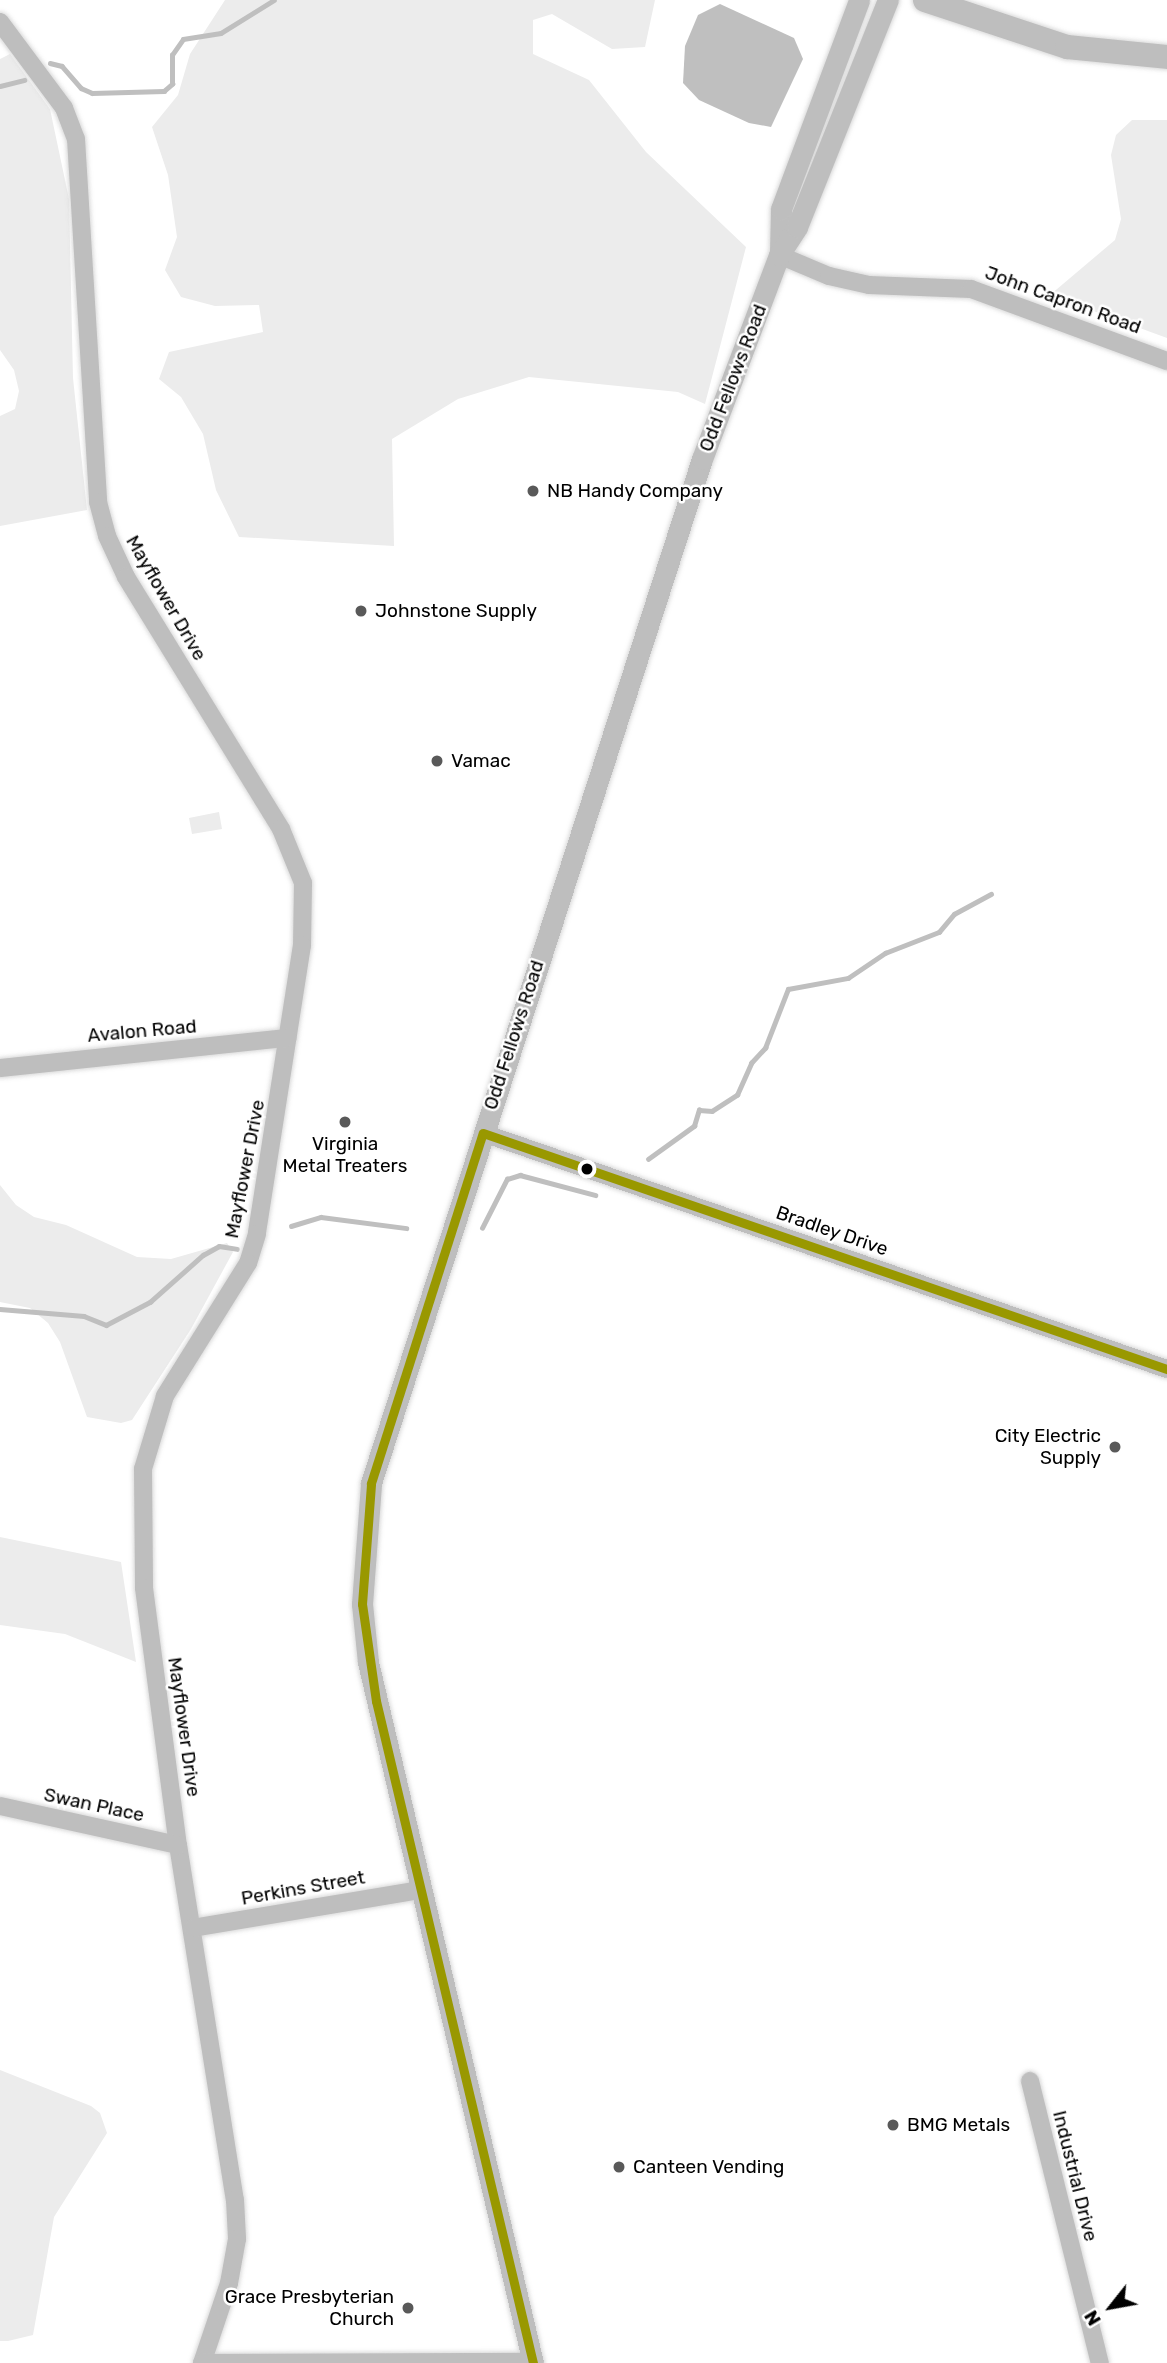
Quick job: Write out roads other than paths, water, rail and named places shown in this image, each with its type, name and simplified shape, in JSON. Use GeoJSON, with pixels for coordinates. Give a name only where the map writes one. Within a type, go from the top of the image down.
{"type":"FeatureCollection","features":[{"type":"Feature","properties":{"kind":"highway"},"geometry":{"type":"LineString","coordinates":[[925,0],[1067,47],[1167,57]]}},
{"type":"Feature","properties":{"kind":"main road","name":"Odd Fellows Road"},"geometry":{"type":"LineString","coordinates":[[779,255],[781,209],[859,0]]}},
{"type":"Feature","properties":{"kind":"main road","name":"Odd Fellows Road"},"geometry":{"type":"LineString","coordinates":[[533,2363],[368,1662],[362,1604],[363,1551],[372,1483],[702,459],[779,255],[797,227],[888,0]]}},
{"type":"Feature","properties":{"kind":"street","name":"Mayflower Drive"},"geometry":{"type":"LineString","coordinates":[[0,22],[64,108],[76,139],[98,502],[107,536],[127,577],[297,861],[304,914],[264,1199],[248,1263],[165,1396],[143,1469],[144,1588],[178,1845],[232,2174],[236,2239],[229,2283],[202,2363]]}},
{"type":"Feature","properties":{"kind":"street","name":"John Capron Road"},"geometry":{"type":"LineString","coordinates":[[779,255],[829,276],[869,285],[971,289],[1167,361]]}},
{"type":"Feature","properties":{"kind":"street","name":"Avalon Road"},"geometry":{"type":"LineString","coordinates":[[0,1068],[287,1038]]}},
{"type":"Feature","properties":{"kind":"street","name":"Bradley Drive"},"geometry":{"type":"LineString","coordinates":[[483,1133],[1167,1369]]}},
{"type":"Feature","properties":{"kind":"street","name":"Swan Place"},"geometry":{"type":"LineString","coordinates":[[0,1806],[178,1845]]}},
{"type":"Feature","properties":{"kind":"street","name":"Perkins Street"},"geometry":{"type":"LineString","coordinates":[[193,1928],[421,1890]]}},
{"type":"Feature","properties":{"kind":"street","name":"Industrial Drive"},"geometry":{"type":"LineString","coordinates":[[1030,2081],[1100,2363]]}},
{"type":"Feature","properties":{"kind":"street"},"geometry":{"type":"LineString","coordinates":[[202,2363],[533,2363]]}},
{"type":"Feature","properties":{"kind":"waterway"},"geometry":{"type":"LineString","coordinates":[[50,63],[62,66],[81,88],[92,93],[164,91],[172,84],[172,55],[183,39],[221,33],[274,0]]}},
{"type":"Feature","properties":{"kind":"waterway"},"geometry":{"type":"LineString","coordinates":[[0,86],[24,80]]}},
{"type":"Feature","properties":{"kind":"waterway"},"geometry":{"type":"LineString","coordinates":[[648,1159],[694,1126],[699,1110],[712,1111],[737,1095],[751,1063],[765,1048],[788,989],[848,978],[885,953],[939,932],[954,914],[991,894]]}},
{"type":"Feature","properties":{"kind":"waterway"},"geometry":{"type":"LineString","coordinates":[[482,1228],[507,1179],[520,1175],[595,1195]]}},
{"type":"Feature","properties":{"kind":"waterway"},"geometry":{"type":"LineString","coordinates":[[291,1226],[321,1217],[406,1228]]}},
{"type":"Feature","properties":{"kind":"waterway"},"geometry":{"type":"LineString","coordinates":[[0,1309],[84,1316],[106,1325],[150,1302],[203,1255],[219,1246],[237,1249]]}},
{"type":"Feature","properties":{"kind":"place","name":"NB Handy Company"},"geometry":{"type":"Point","coordinates":[533,491]}},
{"type":"Feature","properties":{"kind":"place","name":"Johnstone Supply"},"geometry":{"type":"Point","coordinates":[361,611]}},
{"type":"Feature","properties":{"kind":"place","name":"Vamac"},"geometry":{"type":"Point","coordinates":[437,761]}},
{"type":"Feature","properties":{"kind":"place","name":"Virginia Metal Treaters"},"geometry":{"type":"Point","coordinates":[345,1122]}},
{"type":"Feature","properties":{"kind":"place","name":"City Electric Supply"},"geometry":{"type":"Point","coordinates":[1115,1447]}},
{"type":"Feature","properties":{"kind":"place","name":"BMG Metals"},"geometry":{"type":"Point","coordinates":[893,2125]}},
{"type":"Feature","properties":{"kind":"place","name":"Canteen Vending"},"geometry":{"type":"Point","coordinates":[619,2167]}},
{"type":"Feature","properties":{"kind":"place","name":"Grace Presbyterian Church"},"geometry":{"type":"Point","coordinates":[408,2308]}}]}
